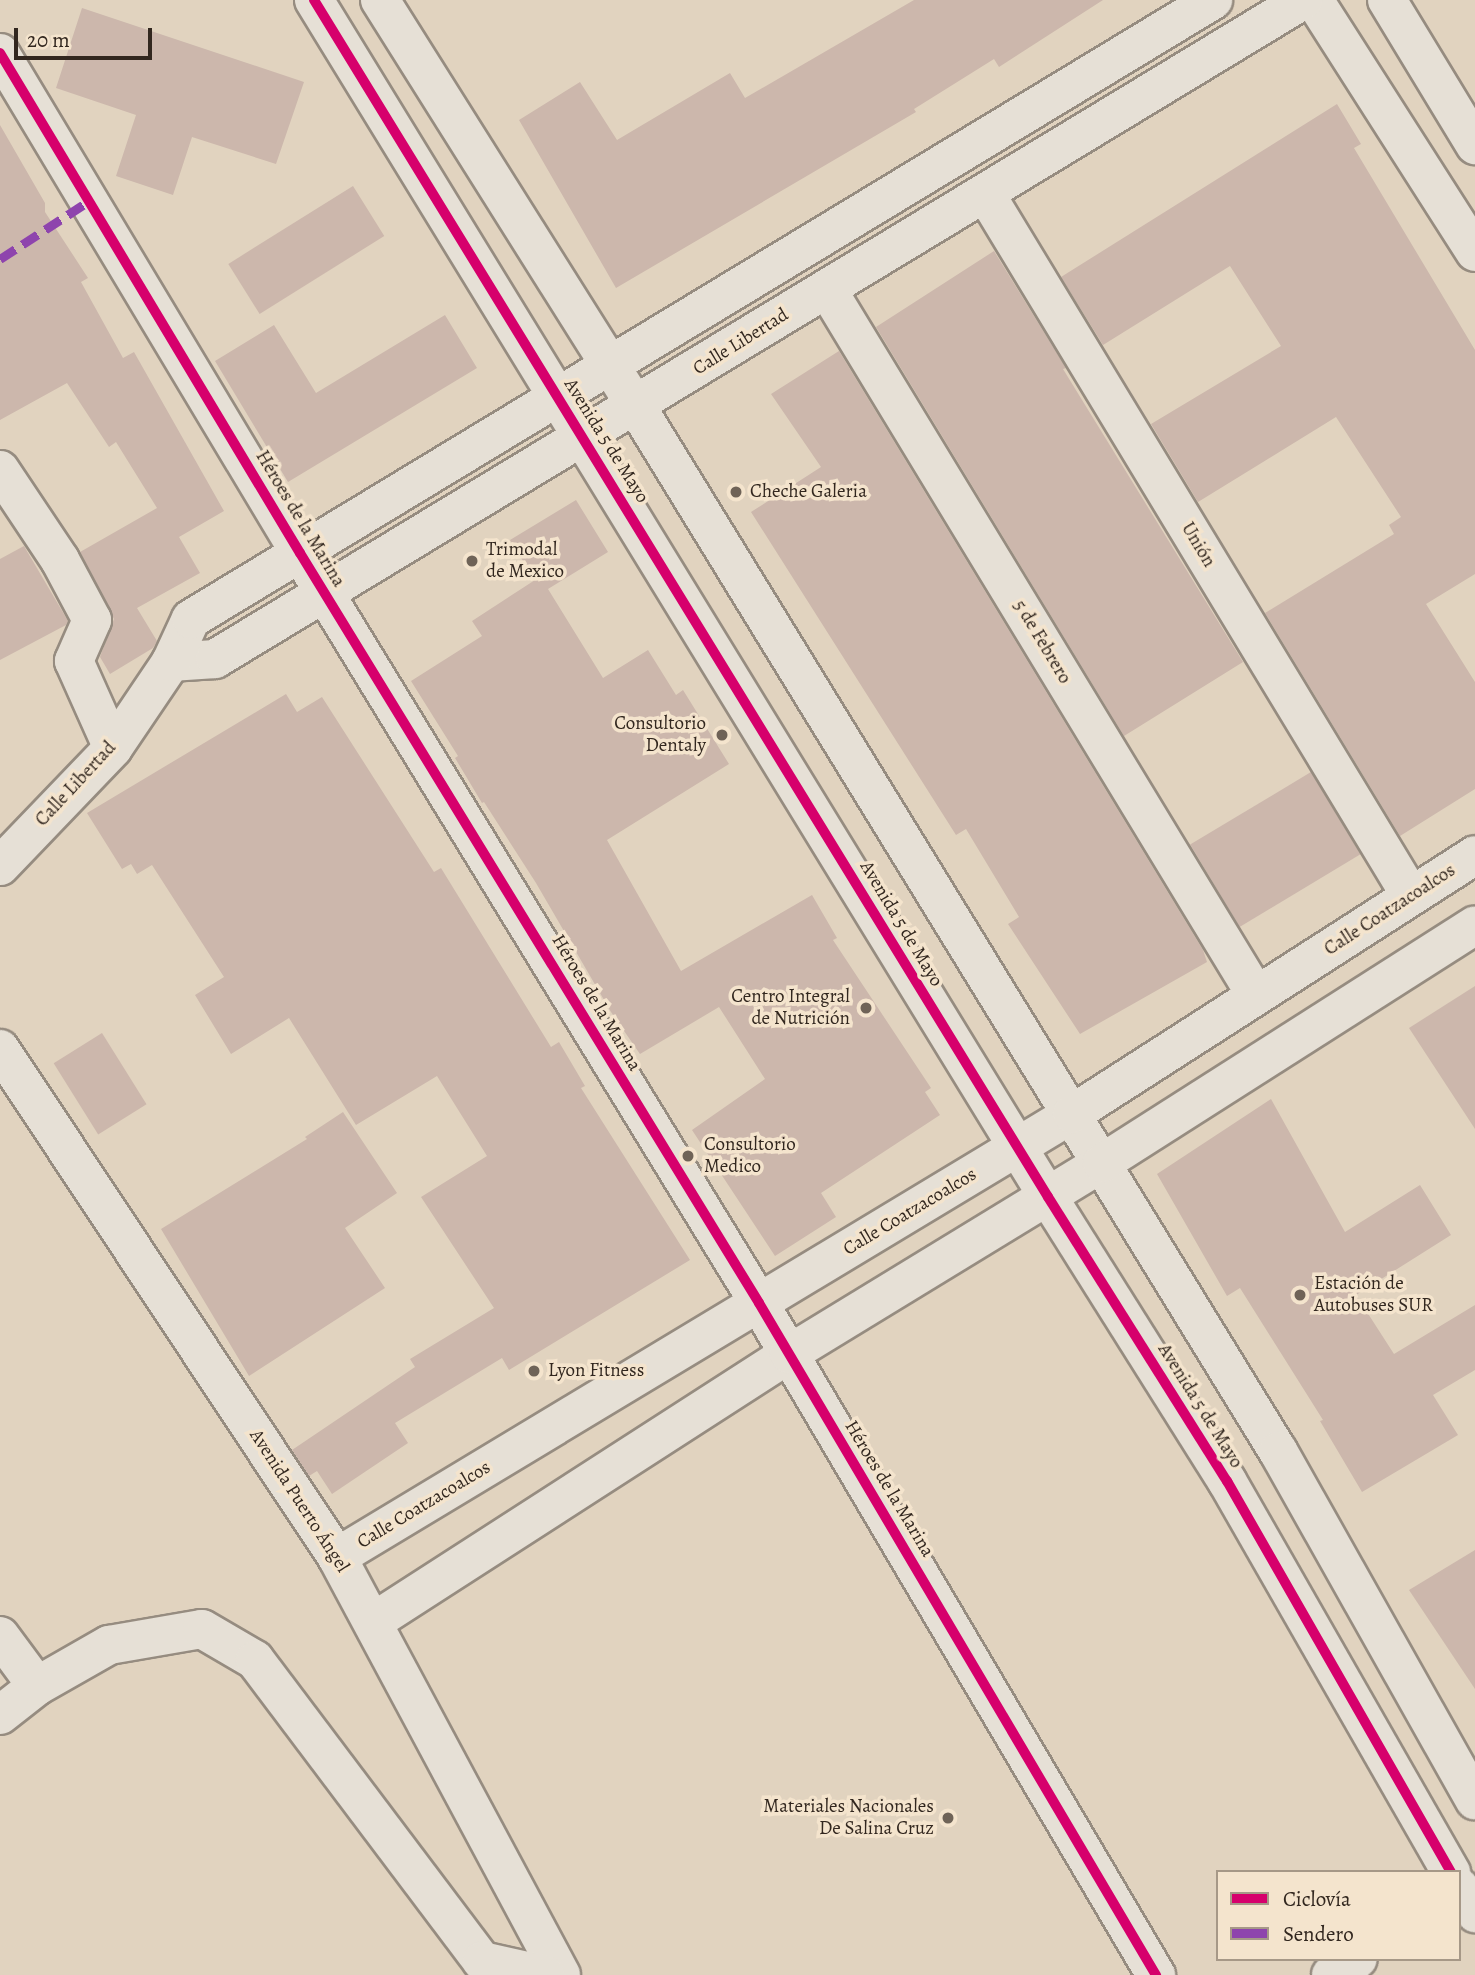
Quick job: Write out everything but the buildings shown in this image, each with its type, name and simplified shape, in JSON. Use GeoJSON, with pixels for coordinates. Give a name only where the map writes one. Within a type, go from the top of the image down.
{"type":"FeatureCollection","features":[{"type":"Feature","properties":{"kind":"street","name":"Avenida 5 de Mayo"},"geometry":{"type":"LineString","coordinates":[[314,0],[1048,1198],[1227,1481],[1451,1870]]}},
{"type":"Feature","properties":{"kind":"street"},"geometry":{"type":"LineString","coordinates":[[380,0],[636,406],[1279,1451],[1475,1800]]}},
{"type":"Feature","properties":{"kind":"street","name":"Calle Libertad"},"geometry":{"type":"LineString","coordinates":[[0,866],[113,748],[171,662],[191,619],[1213,0]]}},
{"type":"Feature","properties":{"kind":"street","name":"Calle Libertad"},"geometry":{"type":"LineString","coordinates":[[171,662],[215,659],[1303,0]]}},
{"type":"Feature","properties":{"kind":"street"},"geometry":{"type":"LineString","coordinates":[[1314,0],[1475,252]]}},
{"type":"Feature","properties":{"kind":"street"},"geometry":{"type":"LineString","coordinates":[[1387,0],[1475,145]]}},
{"type":"Feature","properties":{"kind":"street","name":"Héroes de la Marina"},"geometry":{"type":"LineString","coordinates":[[0,53],[324,593],[759,1303],[1156,1975]]}},
{"type":"Feature","properties":{"kind":"street","name":"Unión"},"geometry":{"type":"LineString","coordinates":[[985,193],[1411,896]]}},
{"type":"Feature","properties":{"kind":"street","name":"5 de Febrero"},"geometry":{"type":"LineString","coordinates":[[827,289],[1256,995]]}},
{"type":"Feature","properties":{"kind":"street"},"geometry":{"type":"LineString","coordinates":[[0,470],[60,560],[92,620],[74,661],[113,748]]}},
{"type":"Feature","properties":{"kind":"street","name":"Calle Coatzacoalcos"},"geometry":{"type":"LineString","coordinates":[[337,1557],[1072,1114],[1475,855]]}},
{"type":"Feature","properties":{"kind":"street"},"geometry":{"type":"LineString","coordinates":[[373,1622],[789,1354],[1048,1198],[1475,925]]}},
{"type":"Feature","properties":{"kind":"street","name":"Avenida Puerto Ángel"},"geometry":{"type":"LineString","coordinates":[[0,1049],[337,1557],[561,1975]]}},
{"type":"Feature","properties":{"kind":"street"},"geometry":{"type":"LineString","coordinates":[[1227,1481],[1279,1451]]}},
{"type":"Feature","properties":{"kind":"street"},"geometry":{"type":"LineString","coordinates":[[0,1715],[37,1686],[109,1645],[201,1629],[255,1660],[482,1961],[545,1975]]}},
{"type":"Feature","properties":{"kind":"street"},"geometry":{"type":"LineString","coordinates":[[0,1636],[37,1686]]}},
{"type":"Feature","properties":{"kind":"street"},"geometry":{"type":"LineString","coordinates":[[1331,1975],[1355,1961]]}},
{"type":"Feature","properties":{"kind":"marked path"},"geometry":{"type":"LineString","coordinates":[[0,259],[89,201]]}},
{"type":"Feature","properties":{"kind":"cycle path"},"geometry":{"type":"LineString","coordinates":[[314,0],[1048,1197],[1227,1481],[1450,1870]]}},
{"type":"Feature","properties":{"kind":"cycle path"},"geometry":{"type":"LineString","coordinates":[[0,53],[300,553],[759,1303],[1156,1975]]}},
{"type":"Feature","properties":{"kind":"place","name":"Cheche Galeria"},"geometry":{"type":"Point","coordinates":[736,492]}},
{"type":"Feature","properties":{"kind":"place","name":"Trimodal de Mexico"},"geometry":{"type":"Point","coordinates":[472,561]}},
{"type":"Feature","properties":{"kind":"place","name":"Consultorio Dentaly"},"geometry":{"type":"Point","coordinates":[722,735]}},
{"type":"Feature","properties":{"kind":"place","name":"Centro Integral de Nutrición"},"geometry":{"type":"Point","coordinates":[866,1008]}},
{"type":"Feature","properties":{"kind":"place","name":"Consultorio Medico"},"geometry":{"type":"Point","coordinates":[688,1156]}},
{"type":"Feature","properties":{"kind":"place","name":"Estación de Autobuses SUR"},"geometry":{"type":"Point","coordinates":[1300,1295]}},
{"type":"Feature","properties":{"kind":"place","name":"Lyon Fitness"},"geometry":{"type":"Point","coordinates":[534,1371]}},
{"type":"Feature","properties":{"kind":"place","name":"Materiales Nacionales De Salina Cruz"},"geometry":{"type":"Point","coordinates":[948,1818]}}]}
